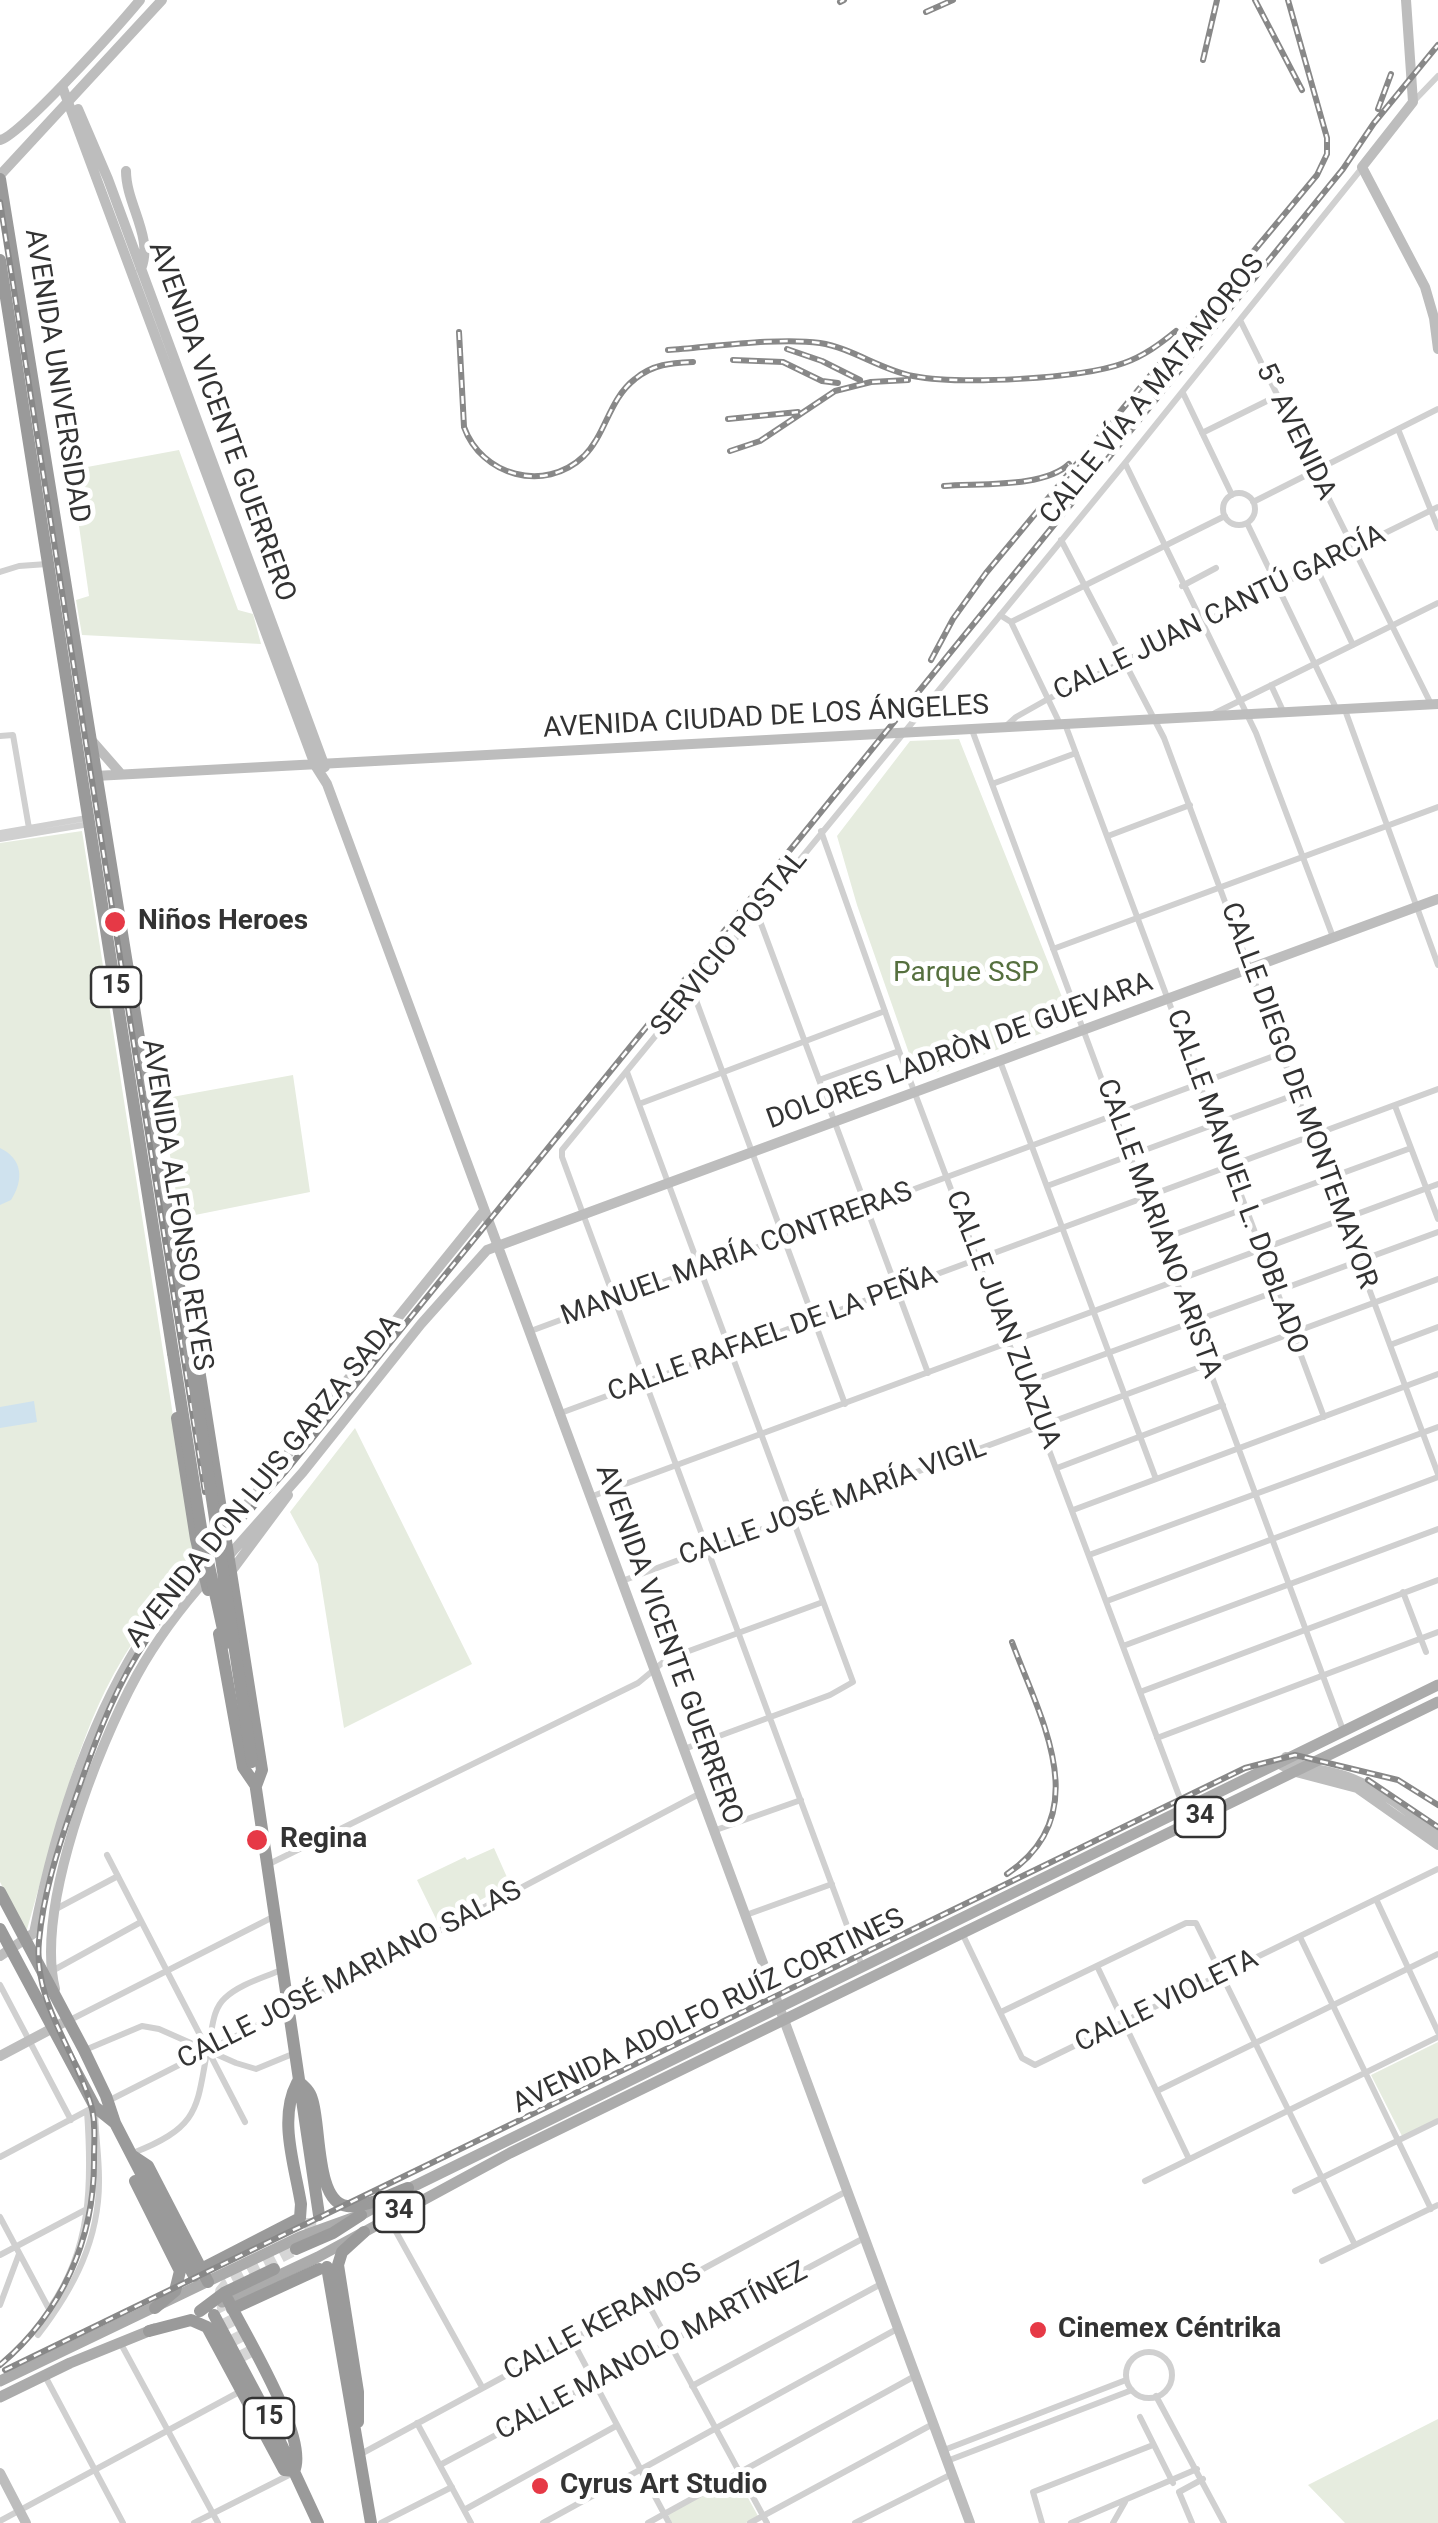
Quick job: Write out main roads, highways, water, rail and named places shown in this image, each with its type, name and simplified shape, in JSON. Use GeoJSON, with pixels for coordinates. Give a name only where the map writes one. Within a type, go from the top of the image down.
{"type":"FeatureCollection","features":[{"type":"Feature","properties":{"kind":"highway","name":"AVENIDA UNIVERSIDAD"},"geometry":{"type":"LineString","coordinates":[[1,176],[64,580]]}},
{"type":"Feature","properties":{"kind":"highway","name":"AVENIDA UNIVERSIDAD"},"geometry":{"type":"LineString","coordinates":[[0,260],[50,564]]}},
{"type":"Feature","properties":{"kind":"highway"},"geometry":{"type":"LineString","coordinates":[[35,472],[53,516]]}},
{"type":"Feature","properties":{"kind":"highway","name":"AVENIDA ALFONSO REYES"},"geometry":{"type":"LineString","coordinates":[[50,564],[202,1534],[236,1674],[256,1786],[310,2163],[306,2177],[315,2216]]}},
{"type":"Feature","properties":{"kind":"highway","name":"AVENIDA ALFONSO REYES"},"geometry":{"type":"LineString","coordinates":[[64,580],[181,1294],[236,1648],[236,1674]]}},
{"type":"Feature","properties":{"kind":"highway"},"geometry":{"type":"LineString","coordinates":[[86,800],[94,769]]}},
{"type":"Feature","properties":{"kind":"highway"},"geometry":{"type":"LineString","coordinates":[[123,1029],[133,1003]]}},
{"type":"Feature","properties":{"kind":"highway"},"geometry":{"type":"LineString","coordinates":[[160,1268],[157,1282],[201,1562],[242,1767],[256,1786]]}},
{"type":"Feature","properties":{"kind":"highway"},"geometry":{"type":"LineString","coordinates":[[181,1294],[190,1318],[262,1770],[256,1786]]}},
{"type":"Feature","properties":{"kind":"highway"},"geometry":{"type":"LineString","coordinates":[[201,1562],[228,1557]]}},
{"type":"Feature","properties":{"kind":"highway"},"geometry":{"type":"LineString","coordinates":[[206,1580],[231,1578]]}},
{"type":"Feature","properties":{"kind":"highway"},"geometry":{"type":"LineString","coordinates":[[216,1623],[235,1606]]}},
{"type":"Feature","properties":{"kind":"highway"},"geometry":{"type":"LineString","coordinates":[[0,1892],[84,2050],[97,2106]]}},
{"type":"Feature","properties":{"kind":"highway"},"geometry":{"type":"LineString","coordinates":[[0,1928],[6,1953],[97,2106],[115,2123],[131,2155],[148,2166],[198,2272],[208,2282]]}},
{"type":"Feature","properties":{"kind":"highway"},"geometry":{"type":"LineString","coordinates":[[198,2272],[300,2218],[287,2113],[298,2080],[312,2098],[325,2183],[332,2199],[352,2206],[408,2188]]}},
{"type":"Feature","properties":{"kind":"highway"},"geometry":{"type":"LineString","coordinates":[[131,2155],[129,2168],[180,2271],[176,2291],[156,2308]]}},
{"type":"Feature","properties":{"kind":"highway"},"geometry":{"type":"LineString","coordinates":[[296,2249],[334,2233],[361,2215]]}},
{"type":"Feature","properties":{"kind":"highway"},"geometry":{"type":"LineString","coordinates":[[355,2440],[358,2392],[338,2265],[342,2252],[364,2232]]}},
{"type":"Feature","properties":{"kind":"highway"},"geometry":{"type":"LineString","coordinates":[[149,2331],[200,2322],[212,2333],[284,2470],[294,2472],[298,2458],[288,2415],[230,2304],[321,2264],[342,2408],[355,2440],[370,2523]]}},
{"type":"Feature","properties":{"kind":"highway"},"geometry":{"type":"LineString","coordinates":[[207,2313],[224,2292],[274,2269]]}},
{"type":"Feature","properties":{"kind":"highway","name":"15"},"geometry":{"type":"LineString","coordinates":[[207,2313],[271,2422],[318,2522]]}},
{"type":"Feature","properties":{"kind":"highway"},"geometry":{"type":"LineString","coordinates":[[249,2359],[267,2397],[271,2422]]}},
{"type":"Feature","properties":{"kind":"main road","name":"AVENIDA ADOLFO RUÍZ CORTINES"},"geometry":{"type":"LineString","coordinates":[[0,2380],[300,2237],[361,2215],[408,2188],[1438,1685]]}},
{"type":"Feature","properties":{"kind":"main road","name":"AVENIDA ADOLFO RUÍZ CORTINES"},"geometry":{"type":"LineString","coordinates":[[321,2264],[364,2232],[510,2152],[1438,1702]]}},
{"type":"Feature","properties":{"kind":"main road"},"geometry":{"type":"LineString","coordinates":[[1372,1716],[1372,1725],[1378,1731]]}},
{"type":"Feature","properties":{"kind":"main road"},"geometry":{"type":"LineString","coordinates":[[1231,1784],[1240,1789],[1240,1798]]}},
{"type":"Feature","properties":{"kind":"main road"},"geometry":{"type":"LineString","coordinates":[[0,2396],[149,2331],[230,2304]]}},
{"type":"Feature","properties":{"kind":"water"},"geometry":{"type":"Polygon","coordinates":[[[0,1148],[17,1164],[19,1178],[11,1200],[0,1205],[0,1148]]]}},
{"type":"Feature","properties":{"kind":"water"},"geometry":{"type":"Polygon","coordinates":[[[34,1401],[37,1422],[0,1428],[0,1407],[34,1401]]]}},
{"type":"Feature","properties":{"kind":"tunnel"},"geometry":{"type":"LineString","coordinates":[[310,2218],[311,2241]]}},
{"type":"Feature","properties":{"kind":"tunnel"},"geometry":{"type":"LineString","coordinates":[[249,2359],[223,2308],[221,2291],[296,2249]]}},
{"type":"Feature","properties":{"kind":"railway"},"geometry":{"type":"LineString","coordinates":[[840,2],[844,0]]}},
{"type":"Feature","properties":{"kind":"railway"},"geometry":{"type":"LineString","coordinates":[[926,12],[953,0]]}},
{"type":"Feature","properties":{"kind":"railway"},"geometry":{"type":"LineString","coordinates":[[1203,60],[1217,0]]}},
{"type":"Feature","properties":{"kind":"railway"},"geometry":{"type":"LineString","coordinates":[[1255,0],[1302,90]]}},
{"type":"Feature","properties":{"kind":"railway"},"geometry":{"type":"LineString","coordinates":[[931,660],[953,619],[986,573],[1317,175],[1327,154],[1327,138],[1288,0]]}},
{"type":"Feature","properties":{"kind":"railway"},"geometry":{"type":"LineString","coordinates":[[0,2365],[41,2322],[57,2298],[71,2272],[88,2217],[93,2188],[93,2111],[42,1984],[39,1941],[47,1890],[66,1824],[100,1730],[137,1655],[188,1583],[285,1472],[1343,169],[1374,123],[1438,45]]}},
{"type":"Feature","properties":{"kind":"railway"},"geometry":{"type":"LineString","coordinates":[[1378,109],[1391,74]]}},
{"type":"Feature","properties":{"kind":"railway"},"geometry":{"type":"LineString","coordinates":[[0,202],[205,1492]]}},
{"type":"Feature","properties":{"kind":"railway"},"geometry":{"type":"LineString","coordinates":[[668,350],[803,341],[844,349],[913,376],[989,380],[1104,369],[1138,357],[1176,331]]}},
{"type":"Feature","properties":{"kind":"railway"},"geometry":{"type":"LineString","coordinates":[[459,332],[464,427],[484,457],[515,474],[551,474],[568,468],[598,438],[626,387],[662,365],[693,362]]}},
{"type":"Feature","properties":{"kind":"railway"},"geometry":{"type":"LineString","coordinates":[[787,349],[860,380]]}},
{"type":"Feature","properties":{"kind":"railway"},"geometry":{"type":"LineString","coordinates":[[733,360],[783,362],[822,381],[838,383]]}},
{"type":"Feature","properties":{"kind":"railway"},"geometry":{"type":"LineString","coordinates":[[730,451],[760,441],[835,391],[871,382],[908,380]]}},
{"type":"Feature","properties":{"kind":"railway"},"geometry":{"type":"LineString","coordinates":[[728,419],[798,412]]}},
{"type":"Feature","properties":{"kind":"railway"},"geometry":{"type":"LineString","coordinates":[[944,486],[1028,481],[1058,472],[1069,464]]}},
{"type":"Feature","properties":{"kind":"railway"},"geometry":{"type":"LineString","coordinates":[[1007,1874],[1034,1850],[1050,1823],[1056,1794],[1046,1733],[1012,1642]]}},
{"type":"Feature","properties":{"kind":"railway"},"geometry":{"type":"LineString","coordinates":[[5,2370],[1245,1768],[1295,1755],[1398,1780],[1438,1805]]}},
{"type":"Feature","properties":{"kind":"railway"},"geometry":{"type":"LineString","coordinates":[[1368,1780],[1438,1827]]}},
{"type":"Feature","properties":{"kind":"place","name":"Niños Heroes"},"geometry":{"type":"Point","coordinates":[115,922]}},
{"type":"Feature","properties":{"kind":"place","name":"Regina"},"geometry":{"type":"Point","coordinates":[257,1840]}},
{"type":"Feature","properties":{"kind":"place","name":"Cinemex Céntrika"},"geometry":{"type":"Point","coordinates":[1038,2330]}},
{"type":"Feature","properties":{"kind":"place","name":"Cyrus Art Studio"},"geometry":{"type":"Point","coordinates":[540,2486]}},
{"type":"Feature","properties":{"kind":"park label","name":"Parque SSP"},"geometry":{"type":"Point","coordinates":[966,974]}}]}
